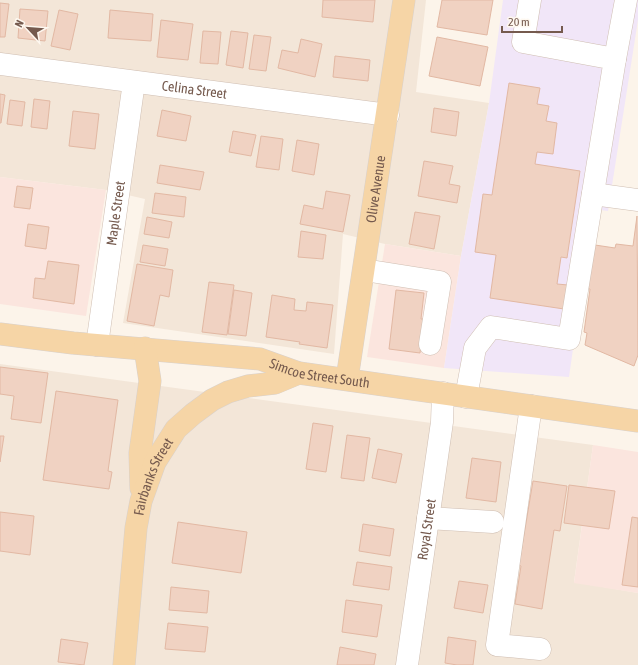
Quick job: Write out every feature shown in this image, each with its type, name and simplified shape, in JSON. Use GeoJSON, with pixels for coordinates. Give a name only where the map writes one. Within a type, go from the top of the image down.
{"type":"FeatureCollection","features":[{"type":"Feature","properties":{"kind":"main road","name":"Olive Avenue"},"geometry":{"type":"LineString","coordinates":[[347,379],[388,115],[404,0]]}},
{"type":"Feature","properties":{"kind":"main road","name":"Simcoe Street South"},"geometry":{"type":"LineString","coordinates":[[0,334],[97,345],[260,359],[299,373],[638,422]]}},
{"type":"Feature","properties":{"kind":"main road"},"geometry":{"type":"LineString","coordinates":[[141,501],[140,453],[150,381],[145,348]]}},
{"type":"Feature","properties":{"kind":"main road","name":"Fairbanks Street"},"geometry":{"type":"LineString","coordinates":[[124,665],[132,568],[141,501],[155,462],[176,429],[212,400],[228,392],[248,386],[275,383],[299,373]]}},
{"type":"Feature","properties":{"kind":"street"},"geometry":{"type":"LineString","coordinates":[[530,0],[523,42],[615,59]]}},
{"type":"Feature","properties":{"kind":"street"},"geometry":{"type":"LineString","coordinates":[[466,397],[475,348],[491,328],[569,339],[626,0]]}},
{"type":"Feature","properties":{"kind":"street","name":"Celina Street"},"geometry":{"type":"LineString","coordinates":[[0,64],[388,115]]}},
{"type":"Feature","properties":{"kind":"street","name":"Maple Street"},"geometry":{"type":"LineString","coordinates":[[97,345],[134,82]]}},
{"type":"Feature","properties":{"kind":"street"},"geometry":{"type":"LineString","coordinates":[[593,194],[638,200]]}},
{"type":"Feature","properties":{"kind":"street"},"geometry":{"type":"LineString","coordinates":[[364,270],[440,282],[430,344]]}},
{"type":"Feature","properties":{"kind":"street","name":"Royal Street"},"geometry":{"type":"LineString","coordinates":[[407,665],[442,422],[443,393]]}},
{"type":"Feature","properties":{"kind":"street"},"geometry":{"type":"LineString","coordinates":[[531,406],[497,645],[540,649]]}},
{"type":"Feature","properties":{"kind":"street"},"geometry":{"type":"LineString","coordinates":[[428,518],[493,522]]}},
{"type":"Feature","properties":{"kind":"shaded area"},"geometry":{"type":"Polygon","coordinates":[[[0,0],[426,0],[416,92],[489,103],[461,256],[385,244],[343,234],[334,354],[123,323],[145,199],[106,190],[0,177],[0,0]]]}},
{"type":"Feature","properties":{"kind":"shaded area"},"geometry":{"type":"Polygon","coordinates":[[[503,0],[638,0],[638,20],[608,211],[593,209],[569,377],[444,368],[461,256],[489,103],[503,0]]]}},
{"type":"Feature","properties":{"kind":"shaded area"},"geometry":{"type":"Polygon","coordinates":[[[0,177],[106,190],[86,316],[0,304],[0,177]]]}},
{"type":"Feature","properties":{"kind":"shaded area"},"geometry":{"type":"Polygon","coordinates":[[[385,244],[461,256],[444,368],[367,357],[385,244]]]}},
{"type":"Feature","properties":{"kind":"shaded area"},"geometry":{"type":"Polygon","coordinates":[[[0,364],[593,445],[574,582],[638,593],[638,665],[0,665],[0,364]]]}},
{"type":"Feature","properties":{"kind":"shaded area"},"geometry":{"type":"Polygon","coordinates":[[[593,445],[638,452],[638,593],[574,583],[593,445]]]}},
{"type":"Feature","properties":{"kind":"building"},"geometry":{"type":"Polygon","coordinates":[[[323,0],[375,0],[373,22],[322,17],[323,0]]]}},
{"type":"Feature","properties":{"kind":"building"},"geometry":{"type":"Polygon","coordinates":[[[442,0],[493,0],[487,35],[437,27],[442,0]]]}},
{"type":"Feature","properties":{"kind":"building"},"geometry":{"type":"Polygon","coordinates":[[[0,3],[9,4],[5,37],[0,37],[0,3]]]}},
{"type":"Feature","properties":{"kind":"building"},"geometry":{"type":"Polygon","coordinates":[[[20,9],[48,11],[45,41],[18,38],[20,9]]]}},
{"type":"Feature","properties":{"kind":"building"},"geometry":{"type":"Polygon","coordinates":[[[59,10],[78,14],[70,50],[51,46],[59,10]]]}},
{"type":"Feature","properties":{"kind":"building"},"geometry":{"type":"Polygon","coordinates":[[[110,10],[153,14],[151,41],[108,38],[110,10]]]}},
{"type":"Feature","properties":{"kind":"building"},"geometry":{"type":"Polygon","coordinates":[[[161,20],[193,24],[188,60],[157,57],[161,20]]]}},
{"type":"Feature","properties":{"kind":"building"},"geometry":{"type":"Polygon","coordinates":[[[203,31],[221,32],[218,64],[200,63],[203,31]]]}},
{"type":"Feature","properties":{"kind":"building"},"geometry":{"type":"Polygon","coordinates":[[[231,31],[248,33],[243,68],[226,65],[231,31]]]}},
{"type":"Feature","properties":{"kind":"building"},"geometry":{"type":"Polygon","coordinates":[[[254,35],[271,37],[266,71],[249,69],[254,35]]]}},
{"type":"Feature","properties":{"kind":"building"},"geometry":{"type":"Polygon","coordinates":[[[437,37],[488,47],[480,86],[429,76],[437,37]]]}},
{"type":"Feature","properties":{"kind":"building"},"geometry":{"type":"Polygon","coordinates":[[[301,39],[322,44],[315,77],[278,68],[282,50],[298,53],[301,39]]]}},
{"type":"Feature","properties":{"kind":"building"},"geometry":{"type":"Polygon","coordinates":[[[335,56],[370,60],[368,81],[333,77],[335,56]]]}},
{"type":"Feature","properties":{"kind":"building"},"geometry":{"type":"Polygon","coordinates":[[[509,83],[540,88],[537,104],[549,106],[546,121],[557,123],[553,154],[537,152],[535,164],[580,171],[567,258],[561,257],[557,284],[568,285],[564,309],[490,298],[496,255],[475,252],[483,194],[492,195],[509,83]]]}},
{"type":"Feature","properties":{"kind":"building"},"geometry":{"type":"Polygon","coordinates":[[[0,94],[5,95],[1,123],[0,123],[0,94]]]}},
{"type":"Feature","properties":{"kind":"building"},"geometry":{"type":"Polygon","coordinates":[[[34,99],[50,101],[47,129],[31,127],[34,99]]]}},
{"type":"Feature","properties":{"kind":"building"},"geometry":{"type":"Polygon","coordinates":[[[10,100],[25,102],[22,126],[7,124],[10,100]]]}},
{"type":"Feature","properties":{"kind":"building"},"geometry":{"type":"Polygon","coordinates":[[[434,108],[459,112],[456,136],[431,132],[434,108]]]}},
{"type":"Feature","properties":{"kind":"building"},"geometry":{"type":"Polygon","coordinates":[[[162,110],[191,116],[186,141],[157,136],[162,110]]]}},
{"type":"Feature","properties":{"kind":"building"},"geometry":{"type":"Polygon","coordinates":[[[73,111],[99,114],[95,149],[69,146],[73,111]]]}},
{"type":"Feature","properties":{"kind":"building"},"geometry":{"type":"Polygon","coordinates":[[[233,131],[256,135],[251,156],[229,152],[233,131]]]}},
{"type":"Feature","properties":{"kind":"building"},"geometry":{"type":"Polygon","coordinates":[[[261,136],[283,139],[279,170],[256,167],[261,136]]]}},
{"type":"Feature","properties":{"kind":"building"},"geometry":{"type":"Polygon","coordinates":[[[297,140],[319,144],[314,175],[292,171],[297,140]]]}},
{"type":"Feature","properties":{"kind":"building"},"geometry":{"type":"Polygon","coordinates":[[[424,161],[453,166],[449,184],[460,186],[457,203],[418,196],[424,161]]]}},
{"type":"Feature","properties":{"kind":"building"},"geometry":{"type":"Polygon","coordinates":[[[160,165],[204,172],[200,190],[157,183],[160,165]]]}},
{"type":"Feature","properties":{"kind":"building"},"geometry":{"type":"Polygon","coordinates":[[[17,186],[33,188],[30,209],[14,207],[17,186]]]}},
{"type":"Feature","properties":{"kind":"building"},"geometry":{"type":"Polygon","coordinates":[[[326,191],[350,195],[343,232],[300,224],[304,205],[323,209],[326,191]]]}},
{"type":"Feature","properties":{"kind":"building"},"geometry":{"type":"Polygon","coordinates":[[[155,193],[186,197],[184,217],[152,213],[155,193]]]}},
{"type":"Feature","properties":{"kind":"building"},"geometry":{"type":"Polygon","coordinates":[[[415,212],[440,216],[434,249],[409,244],[415,212]]]}},
{"type":"Feature","properties":{"kind":"building"},"geometry":{"type":"Polygon","coordinates":[[[637,216],[638,355],[634,366],[585,345],[587,333],[584,332],[590,289],[583,288],[595,245],[615,248],[616,244],[633,246],[637,216]]]}},
{"type":"Feature","properties":{"kind":"building"},"geometry":{"type":"Polygon","coordinates":[[[147,217],[172,222],[169,238],[144,234],[147,217]]]}},
{"type":"Feature","properties":{"kind":"building"},"geometry":{"type":"Polygon","coordinates":[[[28,224],[49,227],[46,249],[25,246],[28,224]]]}},
{"type":"Feature","properties":{"kind":"building"},"geometry":{"type":"Polygon","coordinates":[[[301,231],[326,235],[323,259],[298,257],[301,231]]]}},
{"type":"Feature","properties":{"kind":"building"},"geometry":{"type":"Polygon","coordinates":[[[143,245],[168,249],[165,266],[140,262],[143,245]]]}},
{"type":"Feature","properties":{"kind":"building"},"geometry":{"type":"Polygon","coordinates":[[[48,261],[79,265],[74,304],[33,298],[35,278],[45,279],[48,261]]]}},
{"type":"Feature","properties":{"kind":"building"},"geometry":{"type":"Polygon","coordinates":[[[137,264],[173,270],[169,297],[160,295],[154,326],[127,321],[137,264]]]}},
{"type":"Feature","properties":{"kind":"building"},"geometry":{"type":"Polygon","coordinates":[[[209,282],[234,285],[227,335],[202,332],[209,282]]]}},
{"type":"Feature","properties":{"kind":"building"},"geometry":{"type":"Polygon","coordinates":[[[234,290],[252,293],[246,336],[228,334],[234,290]]]}},
{"type":"Feature","properties":{"kind":"building"},"geometry":{"type":"Polygon","coordinates":[[[396,290],[424,293],[421,319],[424,319],[420,353],[389,349],[396,290]]]}},
{"type":"Feature","properties":{"kind":"building"},"geometry":{"type":"Polygon","coordinates":[[[272,295],[295,299],[294,310],[306,311],[307,302],[333,305],[327,348],[266,337],[272,295]]]}},
{"type":"Feature","properties":{"kind":"building"},"geometry":{"type":"Polygon","coordinates":[[[0,367],[48,373],[41,423],[11,419],[14,396],[0,394],[0,367]]]}},
{"type":"Feature","properties":{"kind":"building"},"geometry":{"type":"Polygon","coordinates":[[[56,391],[118,400],[108,471],[112,472],[109,489],[43,480],[56,391]]]}},
{"type":"Feature","properties":{"kind":"building"},"geometry":{"type":"Polygon","coordinates":[[[313,423],[333,426],[326,472],[306,469],[313,423]]]}},
{"type":"Feature","properties":{"kind":"building"},"geometry":{"type":"Polygon","coordinates":[[[347,435],[370,438],[364,481],[341,478],[347,435]]]}},
{"type":"Feature","properties":{"kind":"building"},"geometry":{"type":"Polygon","coordinates":[[[0,436],[4,436],[0,462],[0,436]]]}},
{"type":"Feature","properties":{"kind":"building"},"geometry":{"type":"Polygon","coordinates":[[[378,449],[402,454],[396,483],[372,478],[378,449]]]}},
{"type":"Feature","properties":{"kind":"building"},"geometry":{"type":"Polygon","coordinates":[[[472,458],[501,462],[496,502],[466,498],[472,458]]]}},
{"type":"Feature","properties":{"kind":"building"},"geometry":{"type":"Polygon","coordinates":[[[533,481],[567,486],[560,531],[554,530],[542,609],[515,604],[521,566],[519,565],[533,481]]]}},
{"type":"Feature","properties":{"kind":"building"},"geometry":{"type":"Polygon","coordinates":[[[569,485],[615,491],[609,529],[564,523],[569,485]]]}},
{"type":"Feature","properties":{"kind":"building"},"geometry":{"type":"Polygon","coordinates":[[[0,512],[34,516],[30,555],[0,551],[0,512]]]}},
{"type":"Feature","properties":{"kind":"building"},"geometry":{"type":"Polygon","coordinates":[[[632,517],[638,518],[638,587],[622,585],[632,517]]]}},
{"type":"Feature","properties":{"kind":"building"},"geometry":{"type":"Polygon","coordinates":[[[178,522],[247,532],[241,573],[172,563],[178,522]]]}},
{"type":"Feature","properties":{"kind":"building"},"geometry":{"type":"Polygon","coordinates":[[[363,524],[394,529],[390,556],[359,551],[363,524]]]}},
{"type":"Feature","properties":{"kind":"building"},"geometry":{"type":"Polygon","coordinates":[[[357,562],[392,567],[389,590],[353,585],[357,562]]]}},
{"type":"Feature","properties":{"kind":"building"},"geometry":{"type":"Polygon","coordinates":[[[459,581],[488,585],[483,613],[454,608],[459,581]]]}},
{"type":"Feature","properties":{"kind":"building"},"geometry":{"type":"Polygon","coordinates":[[[171,587],[209,591],[207,613],[169,610],[171,587]]]}},
{"type":"Feature","properties":{"kind":"building"},"geometry":{"type":"Polygon","coordinates":[[[346,600],[382,605],[377,637],[342,632],[346,600]]]}},
{"type":"Feature","properties":{"kind":"building"},"geometry":{"type":"Polygon","coordinates":[[[168,623],[208,627],[205,652],[165,649],[168,623]]]}},
{"type":"Feature","properties":{"kind":"building"},"geometry":{"type":"Polygon","coordinates":[[[448,637],[476,641],[473,665],[445,663],[448,637]]]}},
{"type":"Feature","properties":{"kind":"building"},"geometry":{"type":"Polygon","coordinates":[[[61,639],[88,643],[84,665],[58,662],[61,639]]]}},
{"type":"Feature","properties":{"kind":"building"},"geometry":{"type":"Polygon","coordinates":[[[340,647],[376,654],[374,665],[337,665],[340,647]]]}}]}
